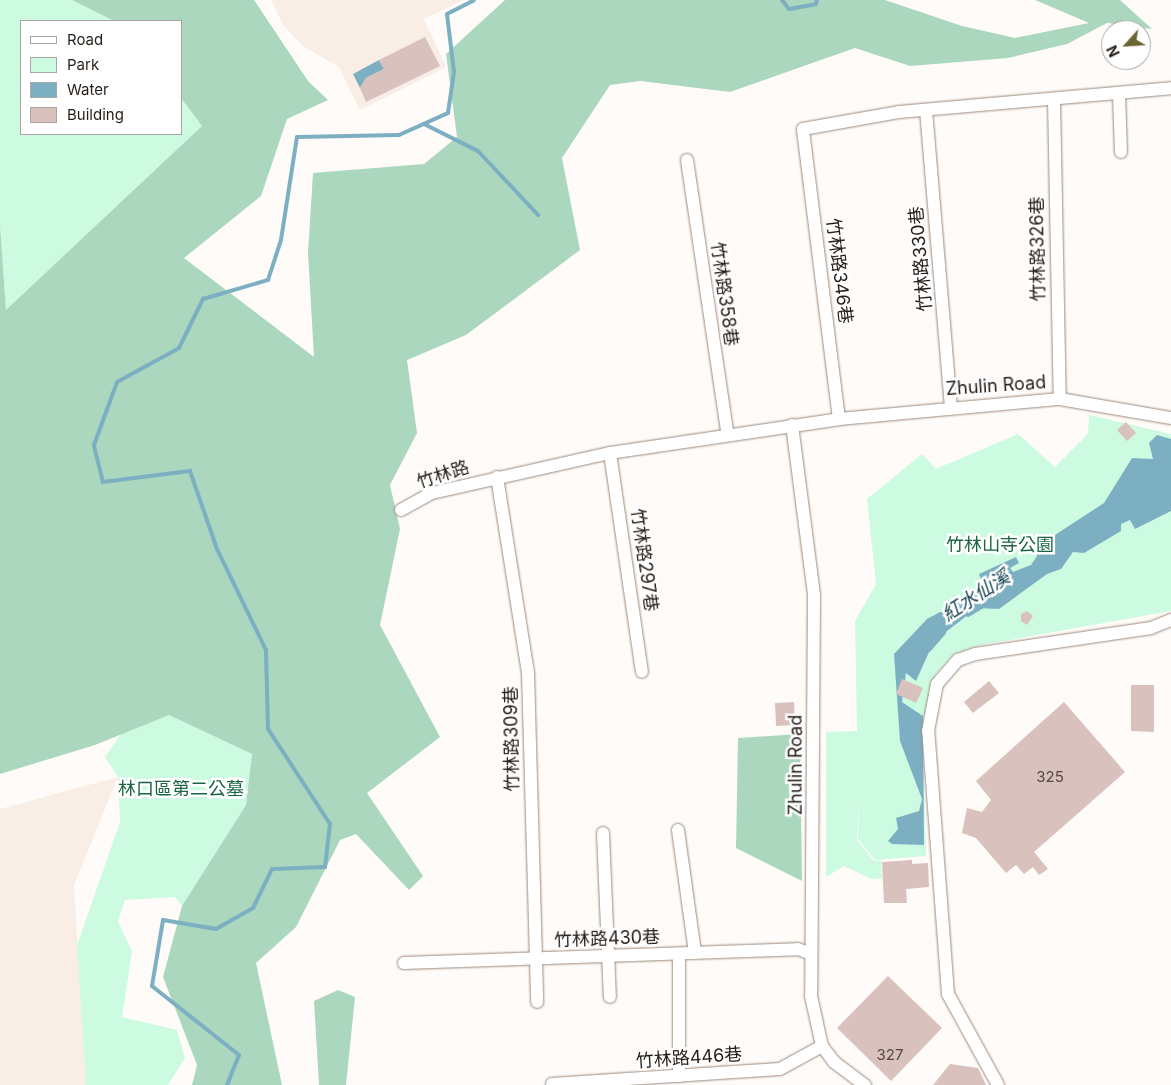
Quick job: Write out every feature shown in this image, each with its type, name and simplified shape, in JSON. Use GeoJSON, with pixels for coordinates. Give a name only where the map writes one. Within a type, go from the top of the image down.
{"type":"FeatureCollection","features":[{"type":"Feature","properties":{"kind":"street"},"geometry":{"type":"LineString","coordinates":[[926,110],[1171,88]]}},
{"type":"Feature","properties":{"kind":"street"},"geometry":{"type":"LineString","coordinates":[[1119,93],[1121,152]]}},
{"type":"Feature","properties":{"kind":"street","name":"竹林路326巷"},"geometry":{"type":"LineString","coordinates":[[1054,98],[1060,399]]}},
{"type":"Feature","properties":{"kind":"street","name":"竹林路346巷"},"geometry":{"type":"LineString","coordinates":[[839,418],[803,129],[926,110]]}},
{"type":"Feature","properties":{"kind":"street","name":"竹林路330巷"},"geometry":{"type":"LineString","coordinates":[[926,110],[950,406]]}},
{"type":"Feature","properties":{"kind":"street","name":"竹林路358巷"},"geometry":{"type":"LineString","coordinates":[[687,160],[727,432]]}},
{"type":"Feature","properties":{"kind":"street","name":"Zhulin Road"},"geometry":{"type":"LineString","coordinates":[[497,477],[610,452],[727,432],[950,406],[1060,399],[1171,418]]}},
{"type":"Feature","properties":{"kind":"street","name":"Zhulin Road"},"geometry":{"type":"LineString","coordinates":[[792,425],[814,595],[812,1005],[822,1046],[834,1062],[865,1085]]}},
{"type":"Feature","properties":{"kind":"street","name":"竹林路297巷"},"geometry":{"type":"LineString","coordinates":[[610,452],[642,672]]}},
{"type":"Feature","properties":{"kind":"street","name":"竹林路"},"geometry":{"type":"LineString","coordinates":[[401,510],[432,493],[497,477]]}},
{"type":"Feature","properties":{"kind":"street","name":"竹林路309巷"},"geometry":{"type":"LineString","coordinates":[[497,477],[528,673],[538,1002]]}},
{"type":"Feature","properties":{"kind":"street"},"geometry":{"type":"LineString","coordinates":[[998,1085],[948,994],[928,731],[937,684],[958,660],[975,654],[1151,628],[1171,620]]}},
{"type":"Feature","properties":{"kind":"street"},"geometry":{"type":"LineString","coordinates":[[678,830],[695,953]]}},
{"type":"Feature","properties":{"kind":"street"},"geometry":{"type":"LineString","coordinates":[[603,832],[606,956],[610,997]]}},
{"type":"Feature","properties":{"kind":"street","name":"竹林路430巷"},"geometry":{"type":"LineString","coordinates":[[404,963],[798,949],[812,954]]}},
{"type":"Feature","properties":{"kind":"street"},"geometry":{"type":"LineString","coordinates":[[679,954],[679,1076]]}},
{"type":"Feature","properties":{"kind":"street","name":"竹林路446巷"},"geometry":{"type":"LineString","coordinates":[[552,1084],[780,1069],[822,1046]]}},
{"type":"Feature","properties":{"kind":"shaded area"},"geometry":{"type":"Polygon","coordinates":[[[271,0],[463,0],[424,19],[446,67],[360,110],[339,67],[303,46],[283,25],[271,0]]]}},
{"type":"Feature","properties":{"kind":"shaded area"},"geometry":{"type":"Polygon","coordinates":[[[118,777],[74,885],[86,1085],[0,1085],[0,809],[118,777]]]}},
{"type":"Feature","properties":{"kind":"green space"},"geometry":{"type":"Polygon","coordinates":[[[0,0],[72,0],[112,20],[20,20],[20,135],[182,135],[182,99],[202,126],[6,311],[0,225],[0,0]]]}},
{"type":"Feature","properties":{"kind":"green space"},"geometry":{"type":"Polygon","coordinates":[[[72,0],[254,0],[308,81],[328,100],[287,119],[261,196],[184,258],[314,357],[308,253],[313,173],[424,164],[457,137],[446,54],[505,0],[885,0],[962,26],[1015,38],[1089,23],[1035,0],[1120,0],[1142,20],[1101,20],[1101,26],[1067,44],[1008,58],[910,66],[855,48],[730,92],[640,81],[610,85],[562,158],[580,250],[466,335],[407,360],[417,433],[390,485],[400,529],[380,625],[440,737],[367,793],[423,876],[409,890],[356,834],[340,840],[296,927],[256,963],[282,1085],[192,1085],[197,1065],[163,977],[182,906],[246,805],[252,754],[169,715],[95,745],[0,774],[0,225],[6,310],[202,126],[182,99],[182,20],[112,20],[72,0]]]}},
{"type":"Feature","properties":{"kind":"green space","name":"竹林山寺公園"},"geometry":{"type":"Polygon","coordinates":[[[1089,415],[1171,434],[1171,611],[981,645],[954,654],[936,673],[927,703],[923,745],[926,856],[875,860],[858,839],[859,800],[857,840],[874,861],[881,860],[882,878],[871,879],[844,866],[826,877],[826,732],[857,731],[855,621],[876,584],[867,499],[922,454],[936,469],[1018,434],[1055,467],[1088,434],[1089,415]]]}},
{"type":"Feature","properties":{"kind":"green space","name":"林口區第二公墓"},"geometry":{"type":"Polygon","coordinates":[[[169,715],[252,754],[246,805],[182,906],[175,897],[125,900],[118,921],[132,952],[122,1017],[177,1030],[185,1058],[168,1085],[86,1085],[77,945],[120,822],[118,777],[105,757],[121,734],[169,715]]]}},
{"type":"Feature","properties":{"kind":"green space"},"geometry":{"type":"Polygon","coordinates":[[[800,734],[802,881],[736,848],[738,738],[800,734]]]}},
{"type":"Feature","properties":{"kind":"green space"},"geometry":{"type":"Polygon","coordinates":[[[338,990],[355,997],[346,1085],[319,1085],[314,1001],[338,990]]]}},
{"type":"Feature","properties":{"kind":"water"},"geometry":{"type":"Polygon","coordinates":[[[379,60],[384,69],[366,78],[360,88],[353,74],[379,60]]]}},
{"type":"Feature","properties":{"kind":"water"},"geometry":{"type":"Polygon","coordinates":[[[1157,435],[1171,439],[1171,511],[1135,529],[1130,520],[1121,524],[1121,531],[1084,553],[1073,552],[1061,569],[1047,574],[999,609],[977,608],[934,641],[916,681],[906,673],[902,702],[923,716],[924,845],[892,844],[888,841],[898,829],[896,818],[919,811],[922,799],[900,741],[894,654],[927,619],[970,596],[982,583],[979,574],[1016,557],[1019,563],[1010,568],[1013,572],[1031,565],[1037,556],[1035,548],[1104,503],[1132,458],[1153,459],[1149,443],[1157,435]]]}},
{"type":"Feature","properties":{"kind":"building"},"geometry":{"type":"Polygon","coordinates":[[[425,37],[440,66],[366,102],[360,88],[366,78],[384,69],[379,60],[425,37]]]}},
{"type":"Feature","properties":{"kind":"building"},"geometry":{"type":"Polygon","coordinates":[[[1126,422],[1136,433],[1127,441],[1117,430],[1126,422]]]}},
{"type":"Feature","properties":{"kind":"building"},"geometry":{"type":"Polygon","coordinates":[[[1027,611],[1033,616],[1027,625],[1021,621],[1021,614],[1027,611]]]}},
{"type":"Feature","properties":{"kind":"building"},"geometry":{"type":"Polygon","coordinates":[[[902,679],[923,688],[916,703],[896,694],[902,679]]]}},
{"type":"Feature","properties":{"kind":"building"},"geometry":{"type":"Polygon","coordinates":[[[989,681],[999,693],[973,713],[964,702],[989,681]]]}},
{"type":"Feature","properties":{"kind":"building"},"geometry":{"type":"Polygon","coordinates":[[[1131,685],[1154,685],[1154,732],[1131,731],[1131,685]]]}},
{"type":"Feature","properties":{"kind":"building"},"geometry":{"type":"Polygon","coordinates":[[[794,702],[795,725],[776,726],[775,703],[794,702]]]}},
{"type":"Feature","properties":{"kind":"building"},"geometry":{"type":"Polygon","coordinates":[[[1064,702],[1125,772],[1034,852],[1048,869],[1039,875],[1033,867],[1024,874],[1016,865],[1006,873],[976,838],[962,833],[967,808],[982,812],[991,800],[976,781],[1064,702]]]}},
{"type":"Feature","properties":{"kind":"building"},"geometry":{"type":"Polygon","coordinates":[[[912,860],[912,864],[928,863],[929,887],[906,889],[907,903],[884,903],[882,862],[912,860]]]}},
{"type":"Feature","properties":{"kind":"building"},"geometry":{"type":"Polygon","coordinates":[[[888,976],[942,1028],[891,1081],[837,1028],[888,976]]]}},
{"type":"Feature","properties":{"kind":"building"},"geometry":{"type":"Polygon","coordinates":[[[950,1064],[978,1068],[986,1085],[933,1085],[950,1064]]]}},
{"type":"Feature","properties":{"kind":"waterway"},"geometry":{"type":"LineString","coordinates":[[227,1085],[239,1055],[152,986],[163,920],[216,929],[253,908],[272,869],[325,867],[330,824],[268,729],[266,650],[217,549],[190,471],[103,482],[94,445],[117,382],[179,348],[203,299],[268,280],[281,240],[297,137],[399,135],[448,113],[454,72],[447,14],[474,0]]}},
{"type":"Feature","properties":{"kind":"waterway","name":"紅水仙溪"},"geometry":{"type":"LineString","coordinates":[[782,0],[789,9],[816,4],[817,0]]}},
{"type":"Feature","properties":{"kind":"waterway"},"geometry":{"type":"LineString","coordinates":[[424,124],[478,151],[538,215]]}},
{"type":"Feature","properties":{"kind":"waterway","name":"紅水仙溪"},"geometry":{"type":"LineString","coordinates":[[968,615],[983,606]]}},
{"type":"Feature","properties":{"kind":"waterway","name":"紅水仙溪"},"geometry":{"type":"LineString","coordinates":[[929,650],[944,633]]}}]}
